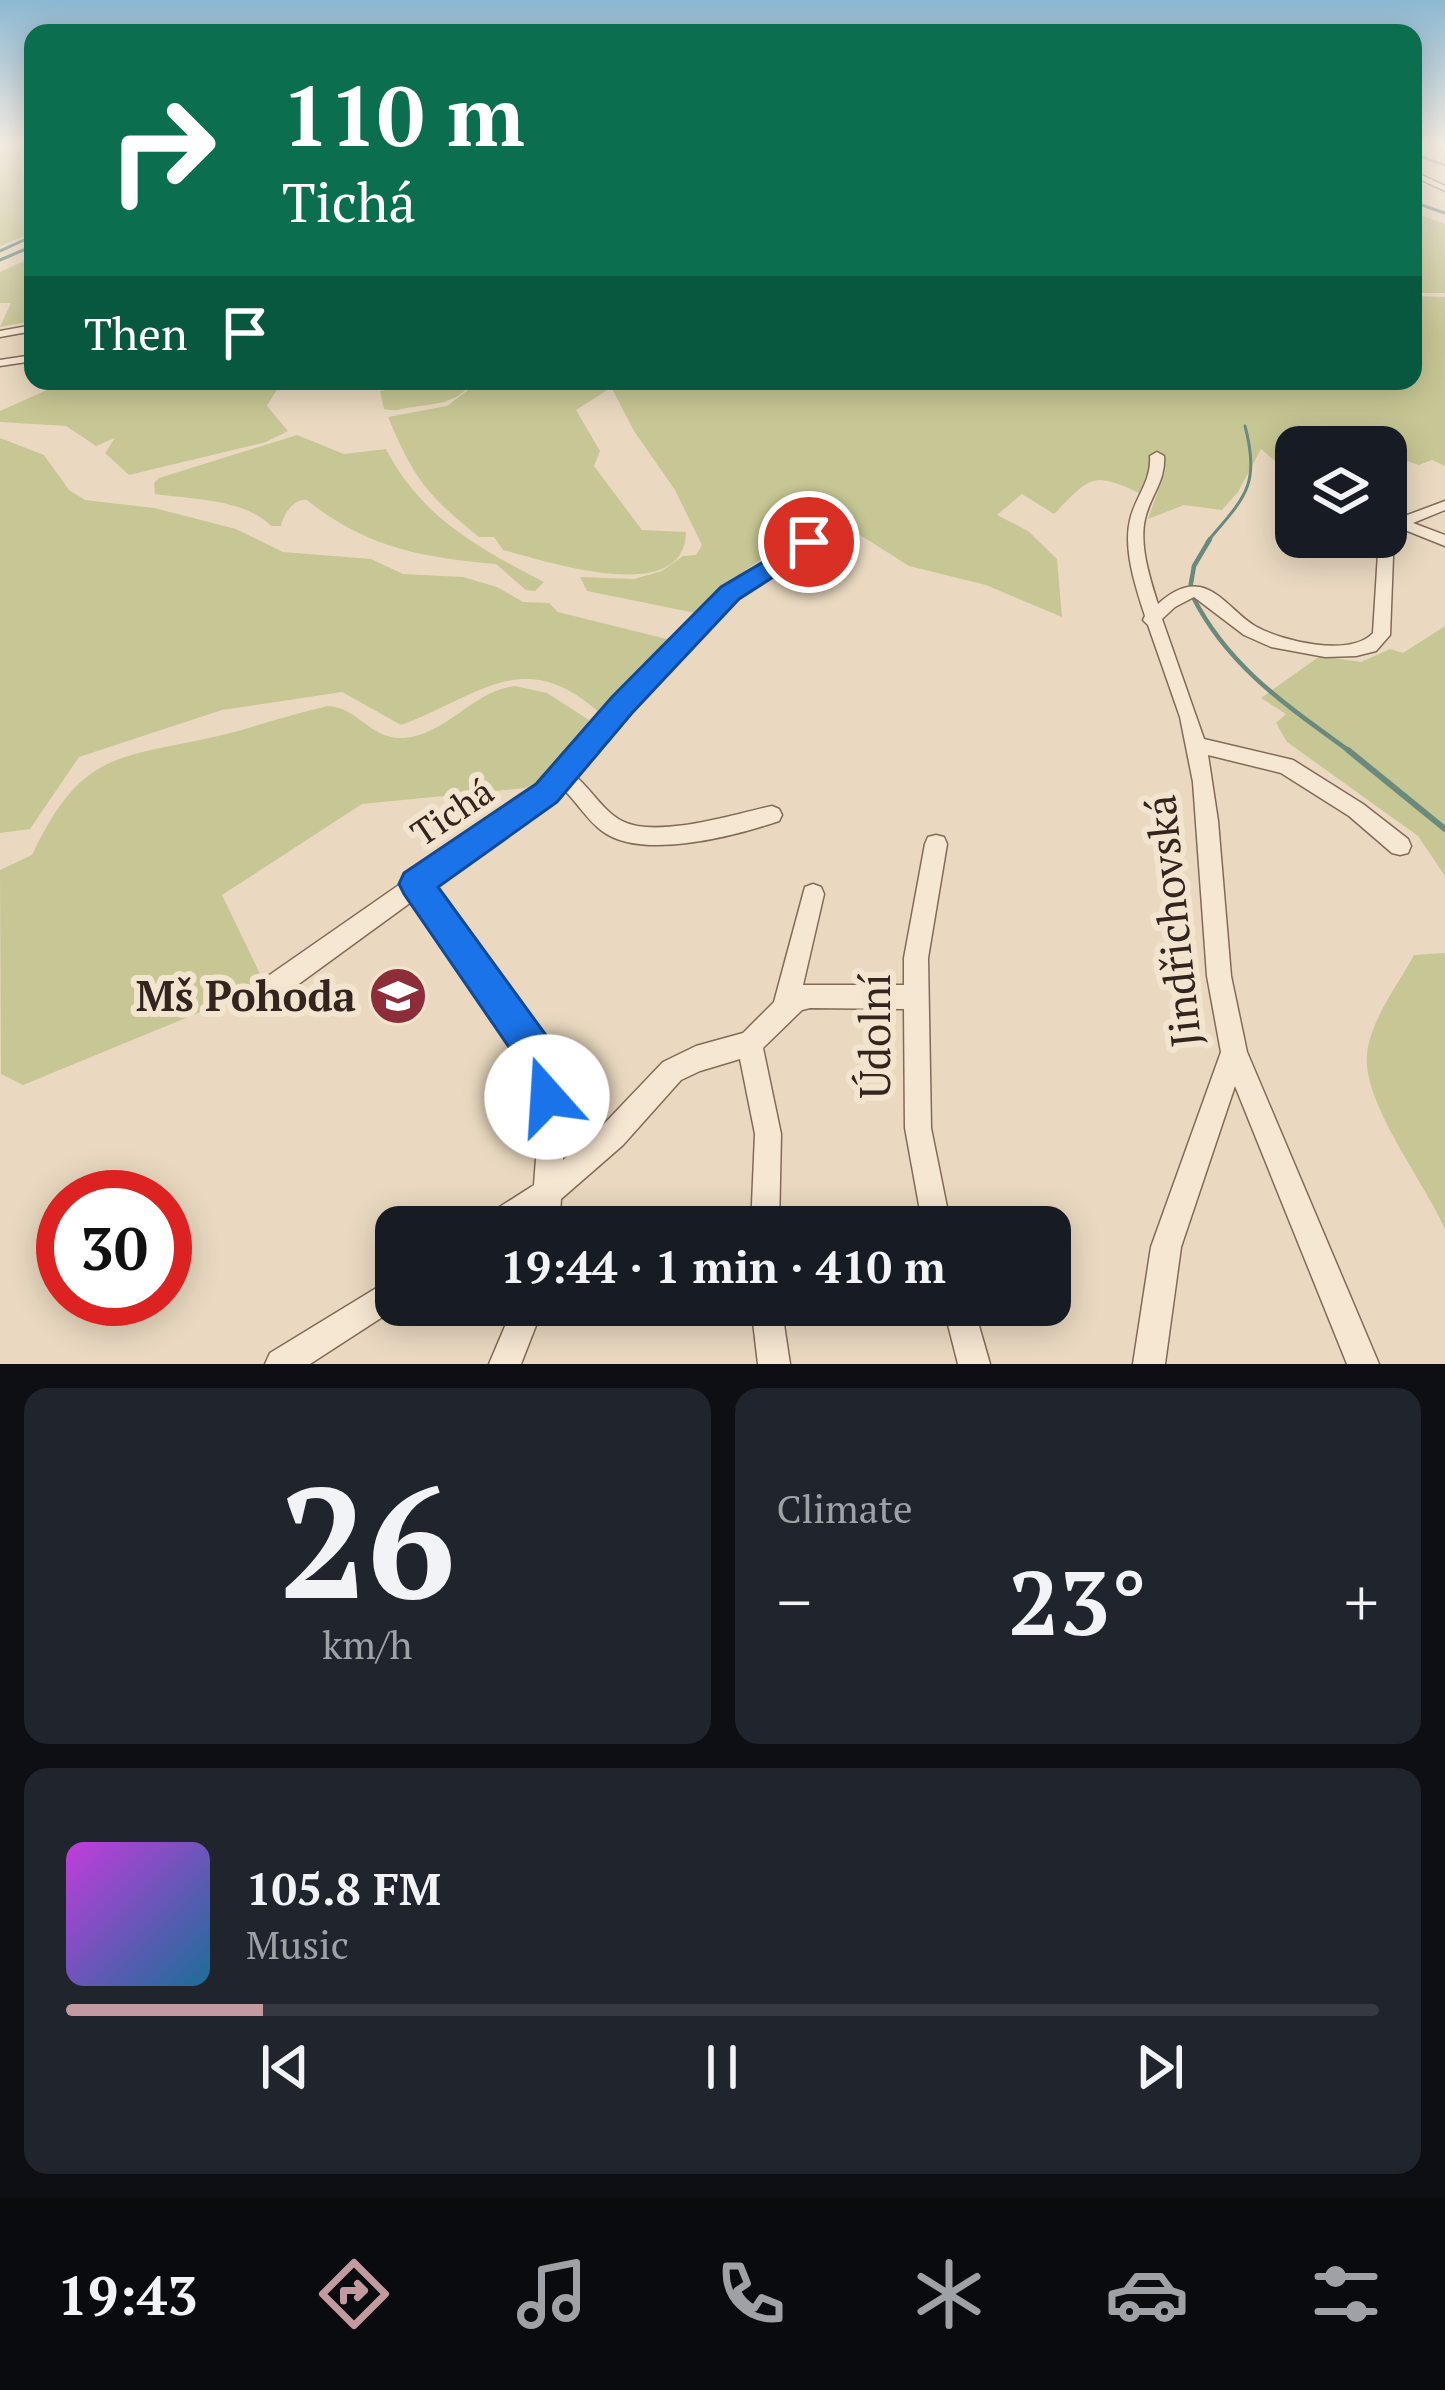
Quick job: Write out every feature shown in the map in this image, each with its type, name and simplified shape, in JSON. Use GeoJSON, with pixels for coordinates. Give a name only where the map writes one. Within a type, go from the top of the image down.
{"type":"FeatureCollection","features":[{"type":"Feature","properties":{"kind":"street","name":"Jindřichovská"},"geometry":{"type":"LineString","coordinates":[[1149,1364],[1166,1247],[1234,1052],[1220,1008],[1197,745],[1150,620],[1136,531],[1137,516],[1160,470],[1157,456]]}},
{"type":"Feature","properties":{"kind":"street"},"geometry":{"type":"LineString","coordinates":[[1407,520],[1445,505]]}},
{"type":"Feature","properties":{"kind":"street"},"geometry":{"type":"LineString","coordinates":[[1407,531],[1445,542]]}},
{"type":"Feature","properties":{"kind":"street","name":"Tichá"},"geometry":{"type":"LineString","coordinates":[[547,1206],[551,1132],[543,1063],[416,884],[563,778],[622,705],[730,593],[809,542]]}},
{"type":"Feature","properties":{"kind":"street"},"geometry":{"type":"LineString","coordinates":[[1150,620],[1175,596],[1197,593],[1218,600],[1238,624],[1259,636],[1310,648],[1364,650],[1381,635],[1388,558]]}},
{"type":"Feature","properties":{"kind":"street","name":"Jindřichovská"},"geometry":{"type":"LineString","coordinates":[[1197,745],[1286,766],[1356,810],[1400,846]]}},
{"type":"Feature","properties":{"kind":"street"},"geometry":{"type":"LineString","coordinates":[[563,778],[578,788],[608,824],[631,835],[658,836],[772,815]]}},
{"type":"Feature","properties":{"kind":"street","name":"Údolní"},"geometry":{"type":"LineString","coordinates":[[933,1206],[918,1128],[916,958],[936,844]]}},
{"type":"Feature","properties":{"kind":"street"},"geometry":{"type":"LineString","coordinates":[[254,1001],[416,884]]}},
{"type":"Feature","properties":{"kind":"street"},"geometry":{"type":"LineString","coordinates":[[784,1009],[813,894]]}},
{"type":"Feature","properties":{"kind":"street"},"geometry":{"type":"LineString","coordinates":[[526,1206],[613,1135],[672,1071],[750,1044],[796,999],[916,997]]}},
{"type":"Feature","properties":{"kind":"street"},"geometry":{"type":"LineString","coordinates":[[750,1044],[769,1134],[766,1206]]}},
{"type":"Feature","properties":{"kind":"street"},"geometry":{"type":"LineString","coordinates":[[1234,1052],[1363,1364]]}},
{"type":"Feature","properties":{"kind":"street"},"geometry":{"type":"LineString","coordinates":[[281,1364],[375,1304]]}},
{"type":"Feature","properties":{"kind":"street"},"geometry":{"type":"LineString","coordinates":[[506,1364],[521,1326]]}},
{"type":"Feature","properties":{"kind":"street"},"geometry":{"type":"LineString","coordinates":[[769,1326],[774,1364]]}},
{"type":"Feature","properties":{"kind":"street"},"geometry":{"type":"LineString","coordinates":[[964,1326],[974,1364]]}},
{"type":"Feature","properties":{"kind":"green space"},"geometry":{"type":"Polygon","coordinates":[[[0,209],[24,209],[24,237],[0,246],[0,209]]]}},
{"type":"Feature","properties":{"kind":"green space"},"geometry":{"type":"Polygon","coordinates":[[[1422,215],[1445,224],[1445,293],[1422,293],[1422,215]]]}},
{"type":"Feature","properties":{"kind":"green space"},"geometry":{"type":"Polygon","coordinates":[[[24,261],[24,323],[0,327],[11,303],[0,303],[0,272],[24,261]]]}},
{"type":"Feature","properties":{"kind":"green space"},"geometry":{"type":"Polygon","coordinates":[[[1422,296],[1445,297],[1445,466],[1432,460],[1419,465],[1407,461],[1407,426],[1275,426],[1275,461],[1261,449],[1238,492],[1222,510],[1184,505],[1148,519],[1166,468],[1153,468],[1139,493],[1110,482],[1092,482],[1054,514],[1022,494],[997,515],[1028,531],[1057,559],[1062,617],[986,585],[909,566],[841,523],[803,535],[764,557],[700,614],[587,591],[580,577],[634,579],[662,571],[683,556],[696,555],[702,545],[675,490],[613,390],[1422,390],[1422,296]]]}},
{"type":"Feature","properties":{"kind":"green space"},"geometry":{"type":"Polygon","coordinates":[[[47,390],[277,390],[267,406],[288,431],[266,442],[129,475],[105,453],[115,438],[96,446],[66,426],[0,422],[0,411],[47,390]]]}},
{"type":"Feature","properties":{"kind":"green space"},"geometry":{"type":"Polygon","coordinates":[[[464,390],[446,401],[396,410],[384,409],[380,391],[464,390]]]}},
{"type":"Feature","properties":{"kind":"green space"},"geometry":{"type":"Polygon","coordinates":[[[468,390],[605,390],[576,410],[600,451],[594,466],[642,530],[686,532],[679,555],[663,569],[609,574],[503,550],[494,537],[479,537],[424,484],[388,417],[447,406],[468,390]]]}},
{"type":"Feature","properties":{"kind":"green space"},"geometry":{"type":"Polygon","coordinates":[[[297,435],[344,454],[386,449],[416,494],[453,528],[544,582],[535,591],[526,590],[496,564],[396,547],[351,529],[307,500],[290,508],[281,526],[271,526],[233,505],[155,494],[154,483],[159,478],[297,435]]]}},
{"type":"Feature","properties":{"kind":"green space"},"geometry":{"type":"Polygon","coordinates":[[[0,438],[44,455],[69,490],[85,500],[154,508],[236,529],[283,552],[371,559],[403,574],[463,577],[497,587],[523,602],[549,603],[558,612],[675,641],[603,716],[575,694],[525,679],[479,690],[401,725],[342,692],[222,710],[79,757],[30,829],[0,833],[0,438]]]}},
{"type":"Feature","properties":{"kind":"green space"},"geometry":{"type":"Polygon","coordinates":[[[1445,626],[1445,876],[1418,836],[1287,742],[1276,723],[1286,714],[1261,698],[1320,656],[1361,662],[1390,649],[1403,653],[1445,626]]]}},
{"type":"Feature","properties":{"kind":"green space"},"geometry":{"type":"Polygon","coordinates":[[[515,686],[547,693],[589,720],[581,742],[556,770],[525,788],[362,804],[222,895],[262,978],[249,992],[23,1085],[1,1074],[0,870],[32,855],[68,795],[86,777],[128,756],[328,706],[348,712],[382,734],[419,735],[486,695],[515,686]]]}},
{"type":"Feature","properties":{"kind":"green space"},"geometry":{"type":"Polygon","coordinates":[[[1445,953],[1445,1229],[1379,1107],[1367,1053],[1376,1023],[1414,955],[1445,953]]]}},
{"type":"Feature","properties":{"kind":"waterway"},"geometry":{"type":"LineString","coordinates":[[1432,209],[1445,213]]}},
{"type":"Feature","properties":{"kind":"waterway"},"geometry":{"type":"LineString","coordinates":[[0,251],[24,240]]}},
{"type":"Feature","properties":{"kind":"waterway"},"geometry":{"type":"LineString","coordinates":[[0,260],[24,250]]}},
{"type":"Feature","properties":{"kind":"waterway"},"geometry":{"type":"LineString","coordinates":[[1207,542],[1246,490],[1251,463],[1245,426]]}},
{"type":"Feature","properties":{"kind":"waterway"},"geometry":{"type":"LineString","coordinates":[[1190,589],[1194,566],[1210,539]]}},
{"type":"Feature","properties":{"kind":"waterway"},"geometry":{"type":"LineString","coordinates":[[1193,597],[1243,665],[1349,750]]}},
{"type":"Feature","properties":{"kind":"waterway"},"geometry":{"type":"LineString","coordinates":[[1349,750],[1352,753]]}},
{"type":"Feature","properties":{"kind":"waterway"},"geometry":{"type":"LineString","coordinates":[[1349,750],[1445,829]]}},
{"type":"Feature","properties":{"kind":"place","name":"Mš Pohoda"},"geometry":{"type":"Point","coordinates":[398,996]}},
{"type":"Feature","properties":{"kind":"route"},"geometry":{"type":"LineString","coordinates":[[547,1097],[543,1063],[416,884],[547,793],[622,705],[730,593],[809,542]]}}]}
